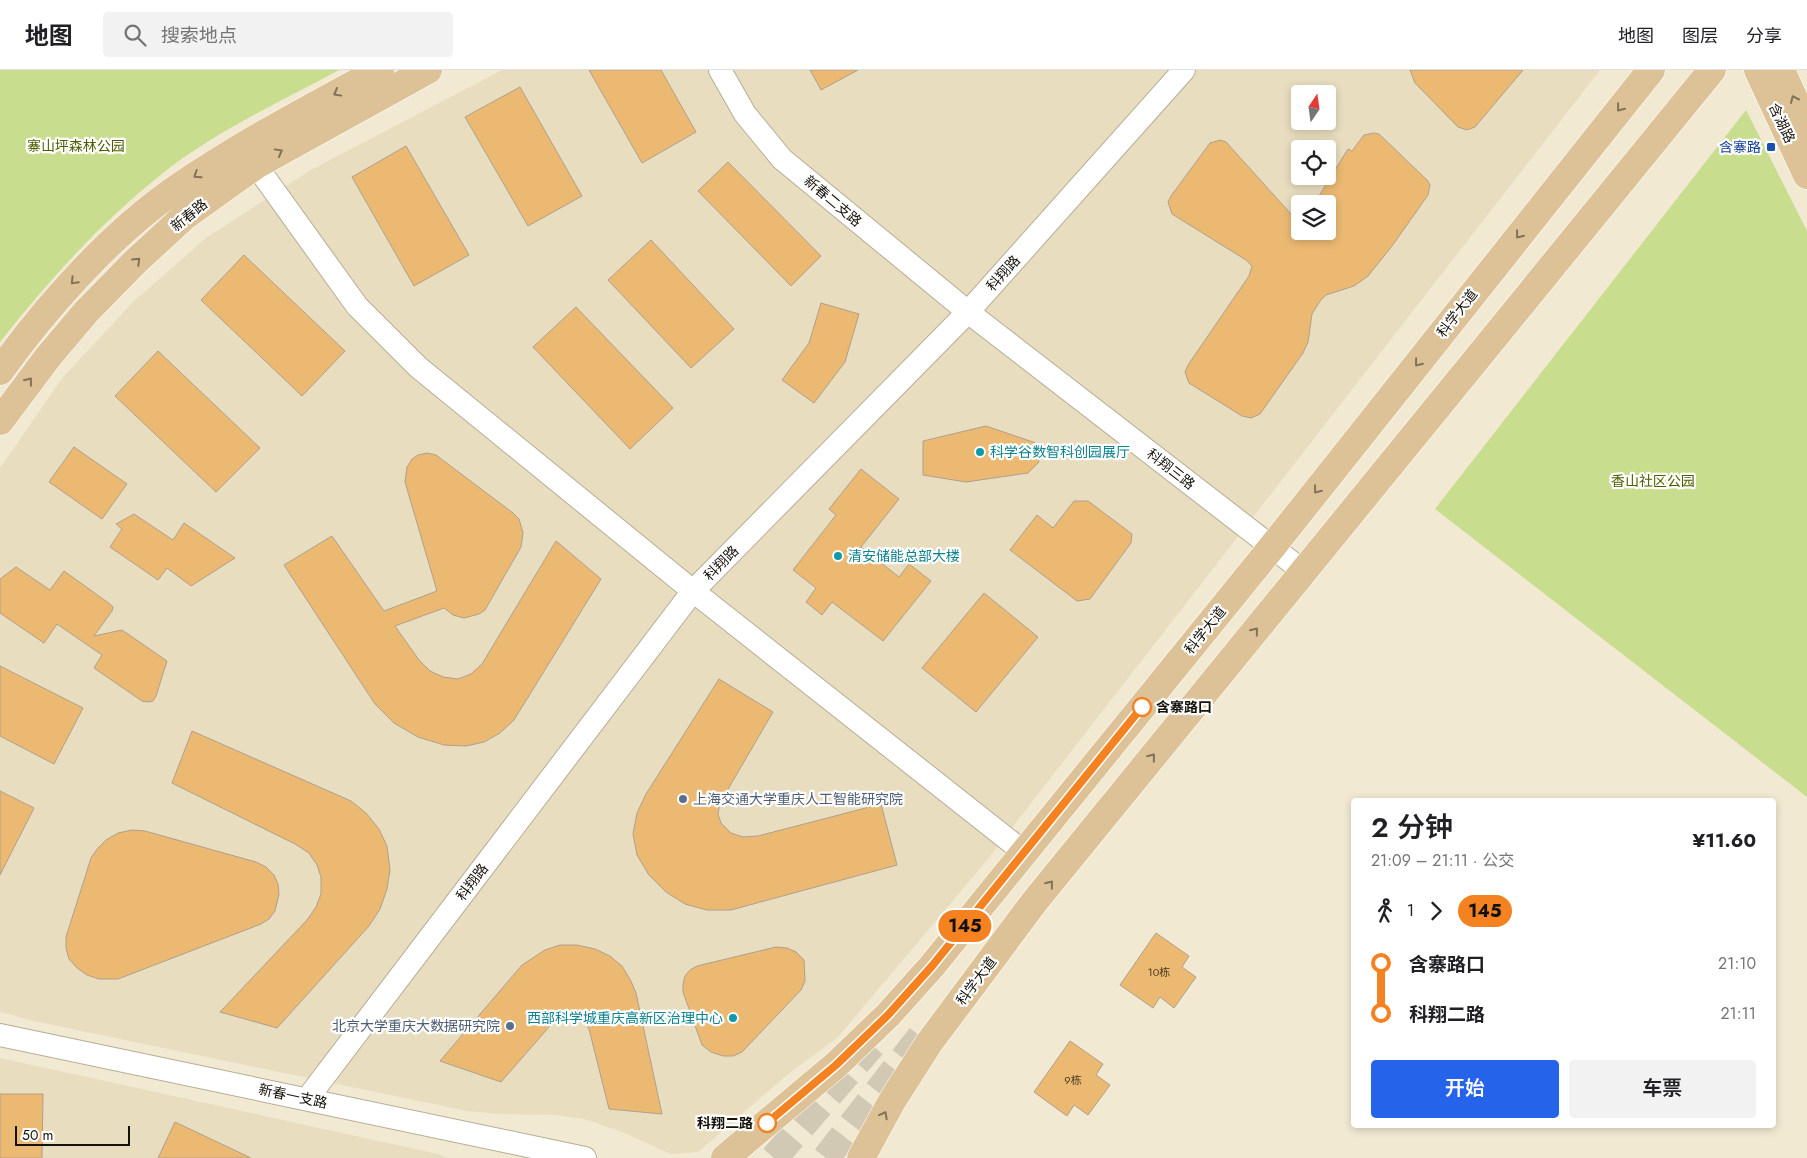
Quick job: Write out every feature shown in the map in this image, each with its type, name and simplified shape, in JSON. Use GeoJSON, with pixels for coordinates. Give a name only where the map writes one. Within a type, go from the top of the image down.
{"type":"FeatureCollection","features":[{"type":"Feature","properties":{"kind":"main road","name":"新春路"},"geometry":{"type":"LineString","coordinates":[[0,421],[48,357],[86,312],[249,155],[380,70]]}},
{"type":"Feature","properties":{"kind":"main road","name":"新春路"},"geometry":{"type":"LineString","coordinates":[[0,370],[21,342],[64,292],[116,238],[172,192],[428,70]]}},
{"type":"Feature","properties":{"kind":"main road","name":"科学大道"},"geometry":{"type":"LineString","coordinates":[[725,1158],[836,1065],[888,1015],[932,966],[1272,547],[1651,70]]}},
{"type":"Feature","properties":{"kind":"main road","name":"科学大道"},"geometry":{"type":"LineString","coordinates":[[861,1158],[892,1101],[929,1043],[1022,920],[1303,571],[1712,70]]}},
{"type":"Feature","properties":{"kind":"main road","name":"含湖路"},"geometry":{"type":"LineString","coordinates":[[1758,70],[1807,175]]}},
{"type":"Feature","properties":{"kind":"main road","name":"含湖路"},"geometry":{"type":"LineString","coordinates":[[1781,70],[1807,128]]}},
{"type":"Feature","properties":{"kind":"main road"},"geometry":{"type":"LineString","coordinates":[[993,892],[1006,887],[1014,890],[1021,896],[1024,904],[1022,920]]}},
{"type":"Feature","properties":{"kind":"street","name":"新春二支路"},"geometry":{"type":"LineString","coordinates":[[720,70],[745,114],[782,159],[968,312]]}},
{"type":"Feature","properties":{"kind":"street","name":"科翔路"},"geometry":{"type":"LineString","coordinates":[[308,1099],[693,591],[968,312],[1184,70]]}},
{"type":"Feature","properties":{"kind":"street"},"geometry":{"type":"LineString","coordinates":[[249,155],[357,306],[418,367],[693,591],[1025,853]]}},
{"type":"Feature","properties":{"kind":"street","name":"科翔三路"},"geometry":{"type":"LineString","coordinates":[[968,312],[1303,571]]}},
{"type":"Feature","properties":{"kind":"street","name":"新春一支路"},"geometry":{"type":"LineString","coordinates":[[0,1035],[585,1158]]}},
{"type":"Feature","properties":{"kind":"shaded area"},"geometry":{"type":"Polygon","coordinates":[[[502,70],[1600,70],[983,865],[837,1038],[787,1075],[698,1152],[671,1154],[622,1132],[584,1119],[554,1115],[498,1114],[467,1111],[34,1021],[0,1012],[0,468],[63,377],[133,302],[206,238],[309,171],[502,70]]]}},
{"type":"Feature","properties":{"kind":"shaded area"},"geometry":{"type":"Polygon","coordinates":[[[0,1058],[438,1154],[448,1158],[0,1158],[0,1058]]]}},
{"type":"Feature","properties":{"kind":"green space","name":"寨山坪森林公园"},"geometry":{"type":"Polygon","coordinates":[[[0,70],[339,70],[226,130],[163,173],[118,211],[97,232],[37,296],[0,342],[0,70]]]}},
{"type":"Feature","properties":{"kind":"green space","name":"香山社区公园"},"geometry":{"type":"Polygon","coordinates":[[[1746,110],[1807,231],[1807,797],[1435,509],[1746,110]]]}},
{"type":"Feature","properties":{"kind":"building"},"geometry":{"type":"Polygon","coordinates":[[[589,70],[661,70],[696,132],[642,163],[589,70]]]}},
{"type":"Feature","properties":{"kind":"building"},"geometry":{"type":"Polygon","coordinates":[[[810,70],[858,70],[821,90],[810,70]]]}},
{"type":"Feature","properties":{"kind":"building"},"geometry":{"type":"Polygon","coordinates":[[[1410,70],[1523,70],[1475,127],[1467,130],[1458,127],[1415,83],[1410,70]]]}},
{"type":"Feature","properties":{"kind":"building"},"geometry":{"type":"Polygon","coordinates":[[[520,87],[582,196],[528,226],[465,117],[520,87]]]}},
{"type":"Feature","properties":{"kind":"building"},"geometry":{"type":"Polygon","coordinates":[[[1379,134],[1427,180],[1430,185],[1428,195],[1368,276],[1354,286],[1326,295],[1320,301],[1312,314],[1308,342],[1303,353],[1260,414],[1251,418],[1242,416],[1189,383],[1185,372],[1249,276],[1252,266],[1246,260],[1172,214],[1168,202],[1210,143],[1220,140],[1226,142],[1291,214],[1291,240],[1336,240],[1336,195],[1320,195],[1326,185],[1336,185],[1336,168],[1348,149],[1352,151],[1364,135],[1379,134]]]}},
{"type":"Feature","properties":{"kind":"building"},"geometry":{"type":"Polygon","coordinates":[[[406,146],[469,255],[414,286],[352,177],[406,146]]]}},
{"type":"Feature","properties":{"kind":"building"},"geometry":{"type":"Polygon","coordinates":[[[728,162],[821,256],[791,286],[698,191],[728,162]]]}},
{"type":"Feature","properties":{"kind":"building"},"geometry":{"type":"Polygon","coordinates":[[[651,240],[734,329],[691,368],[608,280],[651,240]]]}},
{"type":"Feature","properties":{"kind":"building"},"geometry":{"type":"Polygon","coordinates":[[[244,255],[345,351],[302,396],[201,300],[244,255]]]}},
{"type":"Feature","properties":{"kind":"building"},"geometry":{"type":"Polygon","coordinates":[[[821,303],[859,314],[845,362],[814,403],[782,380],[809,343],[821,303]]]}},
{"type":"Feature","properties":{"kind":"building"},"geometry":{"type":"Polygon","coordinates":[[[576,307],[673,408],[630,449],[533,347],[576,307]]]}},
{"type":"Feature","properties":{"kind":"building"},"geometry":{"type":"Polygon","coordinates":[[[158,351],[260,448],[216,492],[115,396],[158,351]]]}},
{"type":"Feature","properties":{"kind":"building","name":"科学谷数智科创园展厅"},"geometry":{"type":"Polygon","coordinates":[[[986,426],[1036,443],[1039,462],[1028,473],[966,482],[923,475],[923,441],[986,426]]]}},
{"type":"Feature","properties":{"kind":"building"},"geometry":{"type":"Polygon","coordinates":[[[74,447],[127,484],[102,519],[49,482],[74,447]]]}},
{"type":"Feature","properties":{"kind":"building"},"geometry":{"type":"Polygon","coordinates":[[[427,453],[436,455],[513,513],[519,519],[523,533],[521,547],[485,610],[479,614],[464,618],[453,615],[444,608],[395,626],[419,660],[430,671],[443,677],[458,679],[471,674],[482,664],[556,541],[601,579],[514,720],[500,733],[484,742],[466,746],[444,745],[418,737],[394,723],[375,704],[284,565],[332,536],[384,611],[437,591],[405,482],[407,467],[412,459],[427,453]]]}},
{"type":"Feature","properties":{"kind":"building","name":"清安储能总部大楼"},"geometry":{"type":"Polygon","coordinates":[[[861,469],[899,499],[861,547],[899,577],[909,564],[931,581],[883,641],[832,602],[822,615],[806,602],[816,588],[793,570],[836,515],[829,509],[861,469]]]}},
{"type":"Feature","properties":{"kind":"building"},"geometry":{"type":"Polygon","coordinates":[[[1074,501],[1088,501],[1132,534],[1131,543],[1090,599],[1077,601],[1010,550],[1037,515],[1053,528],[1074,501]]]}},
{"type":"Feature","properties":{"kind":"building"},"geometry":{"type":"Polygon","coordinates":[[[134,514],[173,540],[184,523],[235,558],[191,586],[167,568],[158,580],[110,547],[122,529],[116,524],[134,514]]]}},
{"type":"Feature","properties":{"kind":"building"},"geometry":{"type":"Polygon","coordinates":[[[16,567],[50,590],[64,571],[110,604],[113,607],[112,611],[94,636],[122,630],[167,661],[153,701],[142,701],[94,668],[102,655],[57,624],[44,643],[0,613],[0,579],[16,567]]]}},
{"type":"Feature","properties":{"kind":"building"},"geometry":{"type":"Polygon","coordinates":[[[984,593],[1038,637],[976,712],[922,668],[984,593]]]}},
{"type":"Feature","properties":{"kind":"building"},"geometry":{"type":"Polygon","coordinates":[[[0,666],[83,708],[54,764],[0,736],[0,666]]]}},
{"type":"Feature","properties":{"kind":"building","name":"上海交通大学重庆人工智能研究院"},"geometry":{"type":"Polygon","coordinates":[[[719,679],[773,712],[720,803],[718,814],[721,823],[731,833],[743,837],[758,836],[881,804],[897,865],[731,910],[707,910],[685,904],[666,892],[649,875],[637,855],[633,834],[637,813],[646,794],[719,679]]]}},
{"type":"Feature","properties":{"kind":"building"},"geometry":{"type":"Polygon","coordinates":[[[192,731],[351,801],[366,813],[379,829],[387,846],[390,870],[387,889],[380,909],[369,926],[277,1028],[220,1012],[307,920],[316,907],[321,894],[321,877],[317,865],[309,853],[295,844],[172,783],[192,731]]]}},
{"type":"Feature","properties":{"kind":"building"},"geometry":{"type":"Polygon","coordinates":[[[0,791],[34,808],[0,875],[0,791]]]}},
{"type":"Feature","properties":{"kind":"building"},"geometry":{"type":"Polygon","coordinates":[[[132,830],[145,831],[256,862],[266,867],[274,875],[278,884],[279,894],[275,911],[269,919],[261,924],[118,979],[99,979],[87,975],[69,959],[66,937],[91,858],[106,840],[118,833],[132,830]]]}},
{"type":"Feature","properties":{"kind":"building"},"geometry":{"type":"Polygon","coordinates":[[[1156,933],[1189,956],[1182,967],[1196,977],[1174,1008],[1160,997],[1153,1008],[1120,985],[1156,933]]]}},
{"type":"Feature","properties":{"kind":"building","name":"北京大学重庆大数据研究院"},"geometry":{"type":"Polygon","coordinates":[[[560,945],[577,945],[595,949],[610,956],[622,966],[636,993],[662,1114],[609,1109],[589,1029],[578,1017],[563,1016],[556,1019],[501,1082],[440,1061],[522,965],[545,950],[560,945]]]}},
{"type":"Feature","properties":{"kind":"building","name":"西部科学城重庆高新区治理中心"},"geometry":{"type":"Polygon","coordinates":[[[776,947],[787,948],[796,952],[804,960],[805,981],[801,990],[742,1052],[733,1056],[723,1056],[711,1052],[702,1045],[683,992],[685,976],[697,966],[776,947]]]}},
{"type":"Feature","properties":{"kind":"building"},"geometry":{"type":"Polygon","coordinates":[[[1070,1041],[1103,1064],[1096,1075],[1110,1085],[1088,1115],[1074,1105],[1067,1116],[1034,1092],[1070,1041]]]}},
{"type":"Feature","properties":{"kind":"building"},"geometry":{"type":"Polygon","coordinates":[[[0,1094],[43,1094],[42,1158],[0,1158],[0,1094]]]}},
{"type":"Feature","properties":{"kind":"building"},"geometry":{"type":"Polygon","coordinates":[[[175,1122],[251,1158],[158,1158],[175,1122]]]}},
{"type":"Feature","properties":{"kind":"tunnel"},"geometry":{"type":"LineString","coordinates":[[826,1158],[922,1035]]}},
{"type":"Feature","properties":{"kind":"tunnel"},"geometry":{"type":"LineString","coordinates":[[774,1158],[872,1045]]}},
{"type":"Feature","properties":{"kind":"bus line","name":"145"},"geometry":{"type":"LineString","coordinates":[[767,1123],[836,1065],[899,1003],[1025,853],[1142,707]]}},
{"type":"Feature","properties":{"kind":"place","name":"含寨路"},"geometry":{"type":"Point","coordinates":[1771,147]}},
{"type":"Feature","properties":{"kind":"place","name":"科学谷数智科创园展厅"},"geometry":{"type":"Point","coordinates":[980,452]}},
{"type":"Feature","properties":{"kind":"place","name":"清安储能总部大楼"},"geometry":{"type":"Point","coordinates":[838,556]}},
{"type":"Feature","properties":{"kind":"place","name":"含寨路口"},"geometry":{"type":"Point","coordinates":[1142,707]}},
{"type":"Feature","properties":{"kind":"place","name":"上海交通大学重庆人工智能研究院"},"geometry":{"type":"Point","coordinates":[683,799]}},
{"type":"Feature","properties":{"kind":"place","name":"西部科学城重庆高新区治理中心"},"geometry":{"type":"Point","coordinates":[733,1018]}},
{"type":"Feature","properties":{"kind":"place","name":"北京大学重庆大数据研究院"},"geometry":{"type":"Point","coordinates":[510,1026]}},
{"type":"Feature","properties":{"kind":"place","name":"科翔二路"},"geometry":{"type":"Point","coordinates":[767,1123]}}]}
